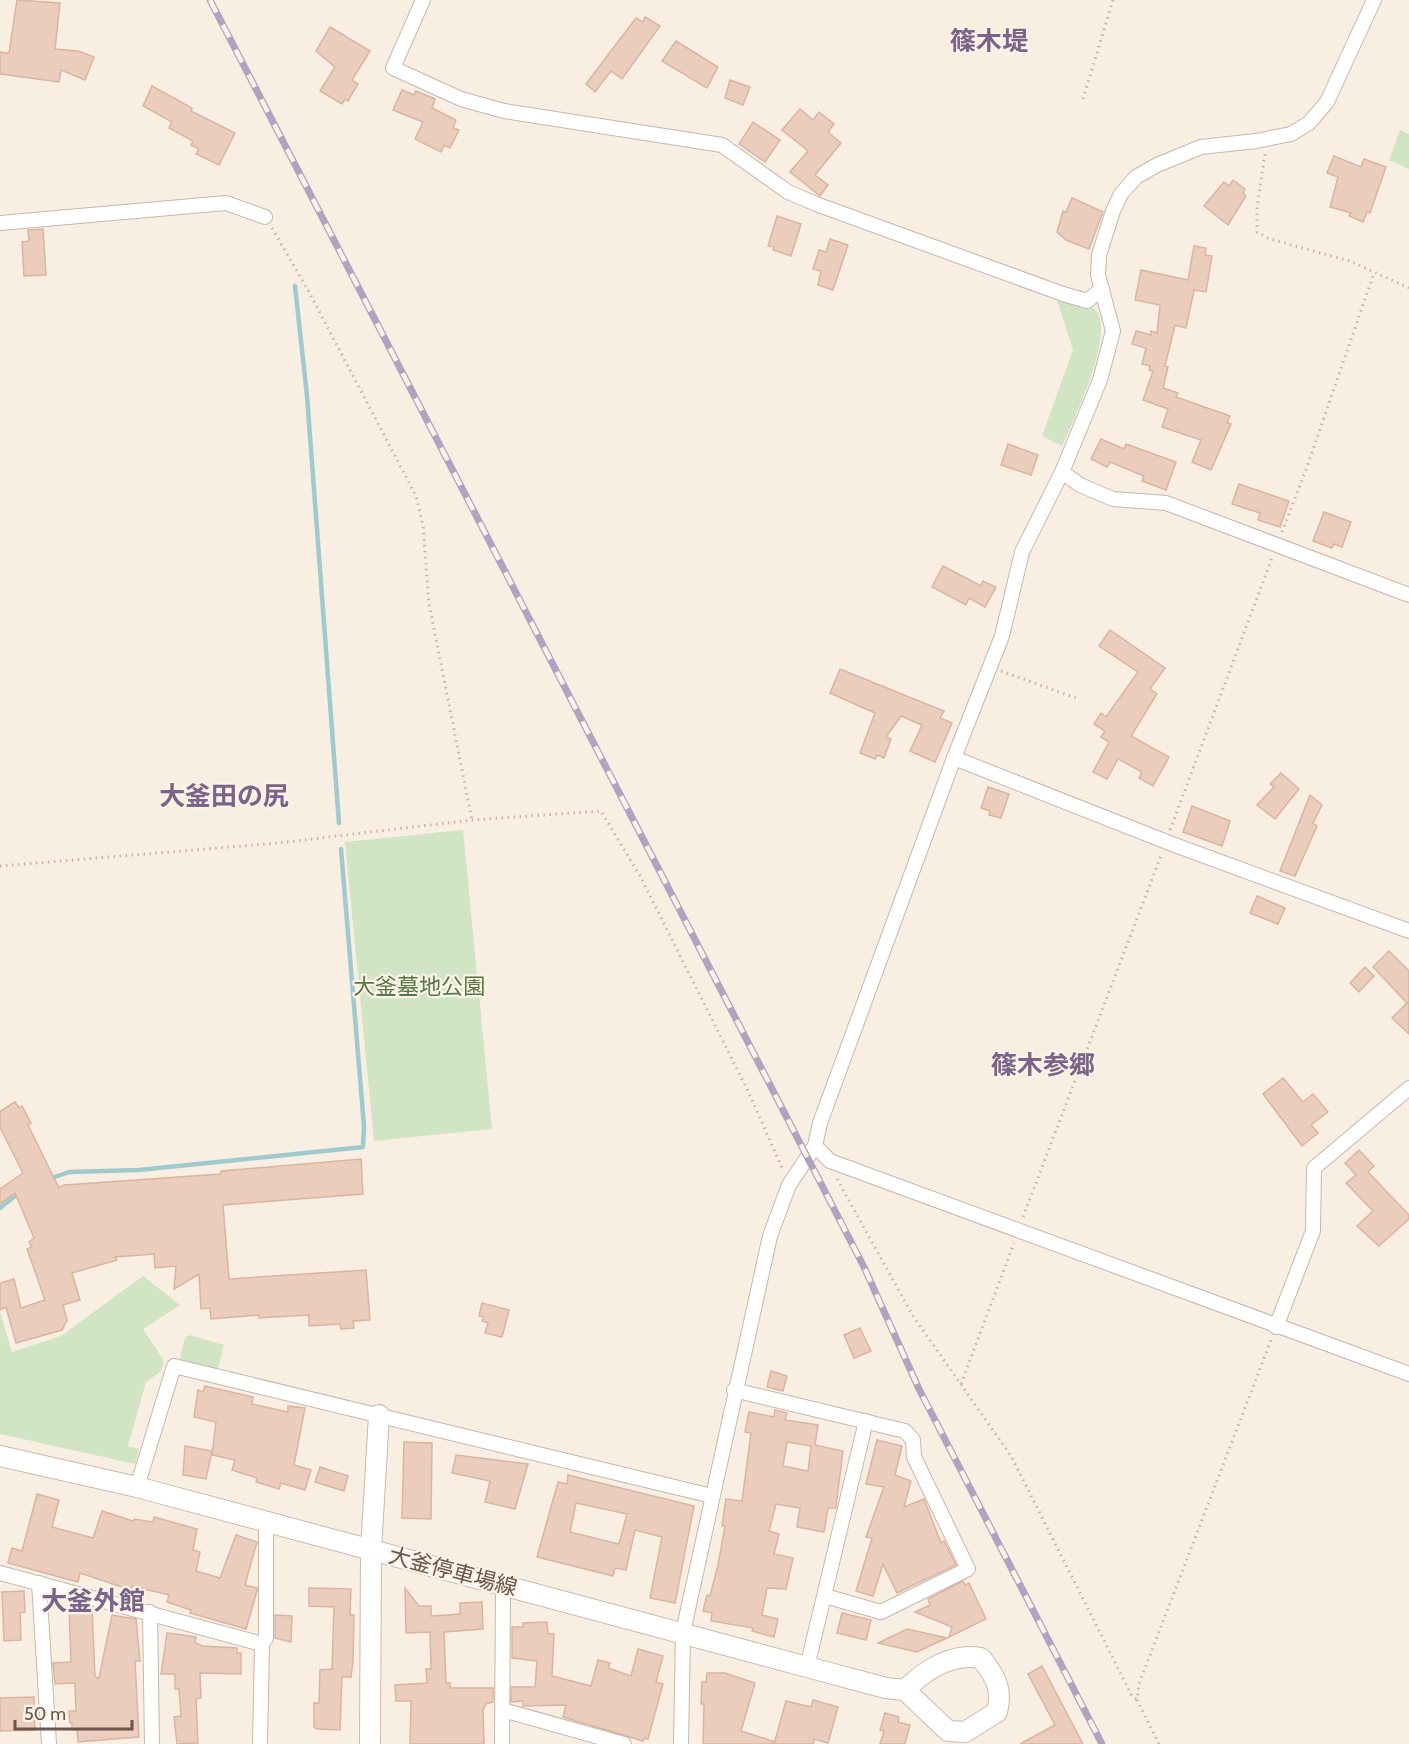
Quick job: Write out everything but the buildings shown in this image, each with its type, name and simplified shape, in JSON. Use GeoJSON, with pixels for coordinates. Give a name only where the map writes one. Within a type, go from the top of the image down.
{"type":"FeatureCollection","features":[{"type":"Feature","properties":{"kind":"main road"},"geometry":{"type":"LineString","coordinates":[[370,1744],[371,1550],[379,1415]]}},
{"type":"Feature","properties":{"kind":"main road","name":"大釜停車場線"},"geometry":{"type":"LineString","coordinates":[[0,1456],[137,1487],[807,1667],[905,1690]]}},
{"type":"Feature","properties":{"kind":"main road"},"geometry":{"type":"LineString","coordinates":[[966,1655],[981,1658],[998,1680],[1000,1700],[997,1712],[981,1722],[965,1731],[948,1731],[905,1690],[922,1673],[966,1655]]}},
{"type":"Feature","properties":{"kind":"street"},"geometry":{"type":"LineString","coordinates":[[423,0],[393,68],[461,99],[504,111],[722,145],[788,192],[816,204],[1062,294],[1087,301],[1102,289]]}},
{"type":"Feature","properties":{"kind":"street"},"geometry":{"type":"LineString","coordinates":[[681,1744],[683,1632],[734,1390],[770,1236],[789,1185],[815,1146],[820,1123],[954,758],[1002,636],[1022,552],[1062,472],[1088,413],[1113,331],[1098,275],[1099,255],[1121,194],[1136,177],[1201,147],[1267,140],[1291,134],[1309,123],[1327,102],[1374,0]]}},
{"type":"Feature","properties":{"kind":"street"},"geometry":{"type":"LineString","coordinates":[[0,223],[226,203],[265,217]]}},
{"type":"Feature","properties":{"kind":"street"},"geometry":{"type":"LineString","coordinates":[[1062,472],[1080,485],[1113,499],[1166,503],[1409,596]]}},
{"type":"Feature","properties":{"kind":"street"},"geometry":{"type":"LineString","coordinates":[[954,758],[1172,844],[1409,931]]}},
{"type":"Feature","properties":{"kind":"street"},"geometry":{"type":"LineString","coordinates":[[1276,1327],[1313,1231],[1314,1168],[1409,1088]]}},
{"type":"Feature","properties":{"kind":"street"},"geometry":{"type":"LineString","coordinates":[[815,1146],[830,1161],[1276,1327],[1409,1374]]}},
{"type":"Feature","properties":{"kind":"street"},"geometry":{"type":"LineString","coordinates":[[137,1487],[174,1366],[712,1496]]}},
{"type":"Feature","properties":{"kind":"street"},"geometry":{"type":"LineString","coordinates":[[734,1390],[905,1431],[913,1440],[914,1457],[969,1569],[881,1612],[825,1596]]}},
{"type":"Feature","properties":{"kind":"street"},"geometry":{"type":"LineString","coordinates":[[807,1667],[866,1421]]}},
{"type":"Feature","properties":{"kind":"street"},"geometry":{"type":"LineString","coordinates":[[260,1744],[262,1644],[266,1638],[266,1522]]}},
{"type":"Feature","properties":{"kind":"street"},"geometry":{"type":"LineString","coordinates":[[0,1573],[262,1644]]}},
{"type":"Feature","properties":{"kind":"street"},"geometry":{"type":"LineString","coordinates":[[39,1583],[49,1744]]}},
{"type":"Feature","properties":{"kind":"street"},"geometry":{"type":"LineString","coordinates":[[502,1744],[503,1584]]}},
{"type":"Feature","properties":{"kind":"street"},"geometry":{"type":"LineString","coordinates":[[150,1612],[152,1744]]}},
{"type":"Feature","properties":{"kind":"street"},"geometry":{"type":"LineString","coordinates":[[502,1710],[594,1740],[624,1744]]}},
{"type":"Feature","properties":{"kind":"path"},"geometry":{"type":"LineString","coordinates":[[1083,99],[1113,0]]}},
{"type":"Feature","properties":{"kind":"path"},"geometry":{"type":"LineString","coordinates":[[1267,140],[1257,208],[1257,232],[1270,239],[1350,261],[1409,288]]}},
{"type":"Feature","properties":{"kind":"path"},"geometry":{"type":"LineString","coordinates":[[265,217],[309,292],[416,496],[423,525],[429,604],[472,820]]}},
{"type":"Feature","properties":{"kind":"path"},"geometry":{"type":"LineString","coordinates":[[990,667],[1076,698]]}},
{"type":"Feature","properties":{"kind":"path"},"geometry":{"type":"LineString","coordinates":[[0,866],[278,843],[472,820],[601,811],[639,876],[748,1091],[789,1185]]}},
{"type":"Feature","properties":{"kind":"path"},"geometry":{"type":"LineString","coordinates":[[830,1161],[913,1316],[1011,1456],[1132,1696],[1137,1700],[1159,1744]]}},
{"type":"Feature","properties":{"kind":"path"},"geometry":{"type":"LineString","coordinates":[[1137,1700],[1139,1684],[1276,1327]]}},
{"type":"Feature","properties":{"kind":"green space"},"geometry":{"type":"Polygon","coordinates":[[[1400,130],[1409,134],[1409,169],[1389,160],[1400,130]]]}},
{"type":"Feature","properties":{"kind":"green space"},"geometry":{"type":"Polygon","coordinates":[[[1057,300],[1080,303],[1093,308],[1100,318],[1101,334],[1091,375],[1062,446],[1042,436],[1073,350],[1057,300]]]}},
{"type":"Feature","properties":{"kind":"green space","name":"大釜墓地公園"},"geometry":{"type":"Polygon","coordinates":[[[463,830],[492,1129],[374,1141],[345,842],[463,830]]]}},
{"type":"Feature","properties":{"kind":"green space"},"geometry":{"type":"Polygon","coordinates":[[[143,1276],[180,1305],[143,1329],[164,1361],[161,1371],[146,1382],[128,1446],[139,1449],[135,1464],[0,1434],[0,1312],[12,1352],[61,1336],[143,1276]]]}},
{"type":"Feature","properties":{"kind":"green space"},"geometry":{"type":"Polygon","coordinates":[[[190,1335],[224,1345],[217,1372],[179,1361],[185,1338],[190,1335]]]}},
{"type":"Feature","properties":{"kind":"waterway"},"geometry":{"type":"LineString","coordinates":[[295,286],[307,396],[339,823]]}},
{"type":"Feature","properties":{"kind":"waterway"},"geometry":{"type":"LineString","coordinates":[[49,1179],[69,1172],[139,1170],[363,1147],[364,1126],[341,849]]}},
{"type":"Feature","properties":{"kind":"waterway"},"geometry":{"type":"LineString","coordinates":[[0,1208],[20,1192]]}},
{"type":"Feature","properties":{"kind":"railway"},"geometry":{"type":"LineString","coordinates":[[210,0],[864,1267],[919,1389],[1102,1744]]}},
{"type":"Feature","properties":{"kind":"district","name":"篠木堤"},"geometry":{"type":"Point","coordinates":[989,41]}},
{"type":"Feature","properties":{"kind":"district","name":"大釜田の尻"},"geometry":{"type":"Point","coordinates":[224,796]}},
{"type":"Feature","properties":{"kind":"district","name":"篠木参郷"},"geometry":{"type":"Point","coordinates":[1043,1065]}},
{"type":"Feature","properties":{"kind":"district","name":"大釜外館"},"geometry":{"type":"Point","coordinates":[93,1601]}}]}
